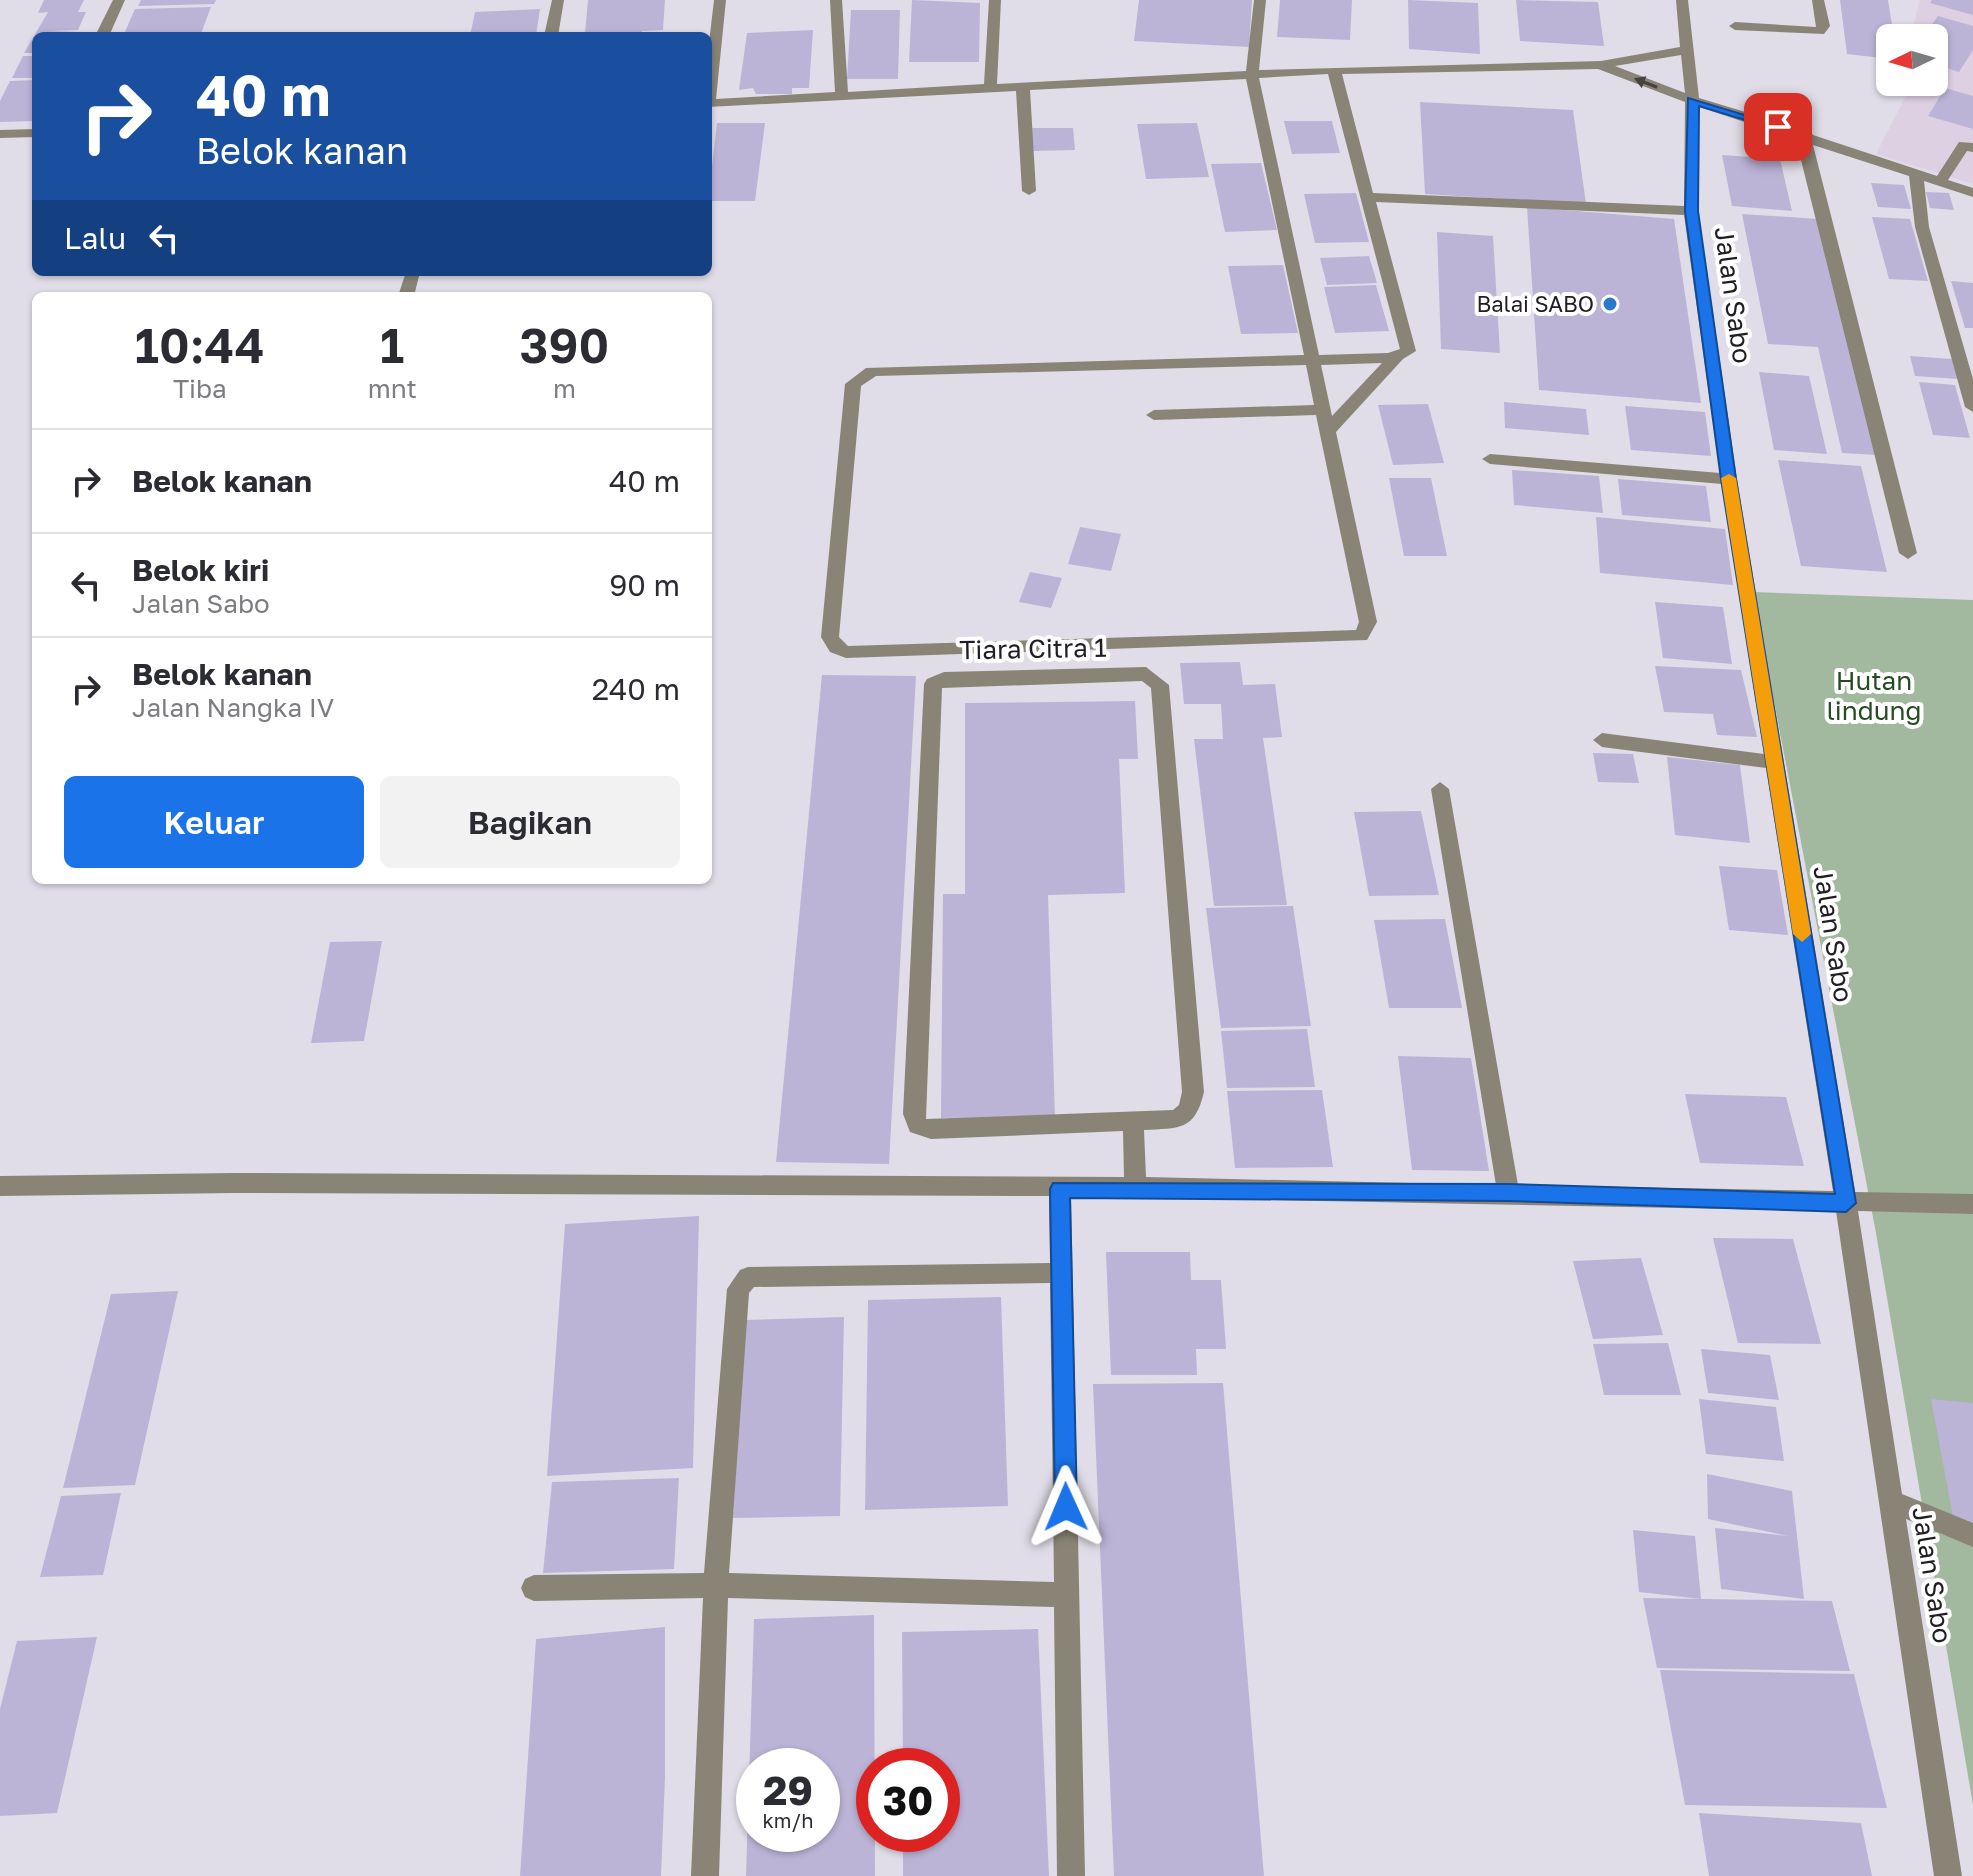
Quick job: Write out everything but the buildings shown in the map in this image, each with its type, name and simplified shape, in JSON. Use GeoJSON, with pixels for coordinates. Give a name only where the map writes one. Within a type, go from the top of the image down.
{"type":"FeatureCollection","features":[{"type":"Feature","properties":{"kind":"street"},"geometry":{"type":"LineString","coordinates":[[104,32],[119,0]]}},
{"type":"Feature","properties":{"kind":"street"},"geometry":{"type":"LineString","coordinates":[[552,32],[558,0]]}},
{"type":"Feature","properties":{"kind":"street"},"geometry":{"type":"LineString","coordinates":[[712,75],[720,0]]}},
{"type":"Feature","properties":{"kind":"street"},"geometry":{"type":"LineString","coordinates":[[836,0],[842,96]]}},
{"type":"Feature","properties":{"kind":"street"},"geometry":{"type":"LineString","coordinates":[[990,89],[995,0]]}},
{"type":"Feature","properties":{"kind":"street"},"geometry":{"type":"LineString","coordinates":[[1260,0],[1252,75],[1311,359],[1368,622],[1361,636],[846,652],[836,647],[830,637],[853,384],[872,371],[1311,359],[1396,357]]}},
{"type":"Feature","properties":{"kind":"street","name":"Jalan Sabo"},"geometry":{"type":"LineString","coordinates":[[1682,0],[1692,100],[1691,211],[1729,479],[1846,1203],[1948,1876]]}},
{"type":"Feature","properties":{"kind":"street"},"geometry":{"type":"LineString","coordinates":[[1735,26],[1819,31],[1824,26],[1818,0]]}},
{"type":"Feature","properties":{"kind":"street"},"geometry":{"type":"LineString","coordinates":[[712,103],[1334,70],[1601,65],[1688,50]]}},
{"type":"Feature","properties":{"kind":"street"},"geometry":{"type":"LineString","coordinates":[[1601,65],[1692,100],[1806,135],[1973,193]]}},
{"type":"Feature","properties":{"kind":"street"},"geometry":{"type":"LineString","coordinates":[[1327,431],[1396,357],[1408,351],[1334,70]]}},
{"type":"Feature","properties":{"kind":"street"},"geometry":{"type":"LineString","coordinates":[[1023,88],[1029,191]]}},
{"type":"Feature","properties":{"kind":"street"},"geometry":{"type":"LineString","coordinates":[[0,134],[32,133]]}},
{"type":"Feature","properties":{"kind":"street"},"geometry":{"type":"LineString","coordinates":[[1806,135],[1806,152],[1908,553]]}},
{"type":"Feature","properties":{"kind":"street"},"geometry":{"type":"LineString","coordinates":[[1940,182],[1964,145],[1973,148]]}},
{"type":"Feature","properties":{"kind":"street"},"geometry":{"type":"LineString","coordinates":[[1916,175],[1922,227],[1973,407]]}},
{"type":"Feature","properties":{"kind":"street"},"geometry":{"type":"LineString","coordinates":[[1369,197],[1691,211]]}},
{"type":"Feature","properties":{"kind":"street"},"geometry":{"type":"LineString","coordinates":[[1954,344],[1973,346]]}},
{"type":"Feature","properties":{"kind":"street"},"geometry":{"type":"LineString","coordinates":[[1154,415],[1322,410]]}},
{"type":"Feature","properties":{"kind":"street"},"geometry":{"type":"LineString","coordinates":[[1490,459],[1729,479]]}},
{"type":"Feature","properties":{"kind":"street","name":"Tiara Citra 1"},"geometry":{"type":"LineString","coordinates":[[1146,674],[1160,685],[1193,1092],[1183,1116],[1133,1122],[931,1130],[918,1125],[914,1114],[932,700],[933,684],[937,680],[1146,674]]}},
{"type":"Feature","properties":{"kind":"street"},"geometry":{"type":"LineString","coordinates":[[1602,740],[1774,762]]}},
{"type":"Feature","properties":{"kind":"street"},"geometry":{"type":"LineString","coordinates":[[1440,789],[1508,1192]]}},
{"type":"Feature","properties":{"kind":"street"},"geometry":{"type":"LineString","coordinates":[[1133,1122],[1135,1187]]}},
{"type":"Feature","properties":{"kind":"street"},"geometry":{"type":"LineString","coordinates":[[0,1186],[251,1183],[1135,1187],[1508,1192],[1973,1204]]}},
{"type":"Feature","properties":{"kind":"street"},"geometry":{"type":"LineString","coordinates":[[1060,1189],[1071,1876]]}},
{"type":"Feature","properties":{"kind":"street"},"geometry":{"type":"LineString","coordinates":[[705,1876],[716,1585],[738,1289],[742,1282],[748,1277],[1061,1273]]}},
{"type":"Feature","properties":{"kind":"street"},"geometry":{"type":"LineString","coordinates":[[1891,1501],[1973,1535]]}},
{"type":"Feature","properties":{"kind":"street"},"geometry":{"type":"LineString","coordinates":[[534,1588],[716,1585],[1068,1595]]}},
{"type":"Feature","properties":{"kind":"shaded area"},"geometry":{"type":"Polygon","coordinates":[[[1920,0],[1973,0],[1973,184],[1876,154],[1906,96],[1948,96],[1948,24],[1914,24],[1920,0]]]}},
{"type":"Feature","properties":{"kind":"green space","name":"Hutan lindung"},"geometry":{"type":"Polygon","coordinates":[[[1753,592],[1973,600],[1973,1805],[1876,1233],[1753,592]]]}},
{"type":"Feature","properties":{"kind":"slow traffic"},"geometry":{"type":"LineString","coordinates":[[1729,478],[1802,934]]}},
{"type":"Feature","properties":{"kind":"place","name":"Balai SABO"},"geometry":{"type":"Point","coordinates":[1610,304]}},
{"type":"Feature","properties":{"kind":"route"},"geometry":{"type":"LineString","coordinates":[[1066,1507],[1060,1189],[1135,1187],[1508,1192],[1846,1203],[1729,479],[1691,211],[1692,100],[1778,127]]}}]}
